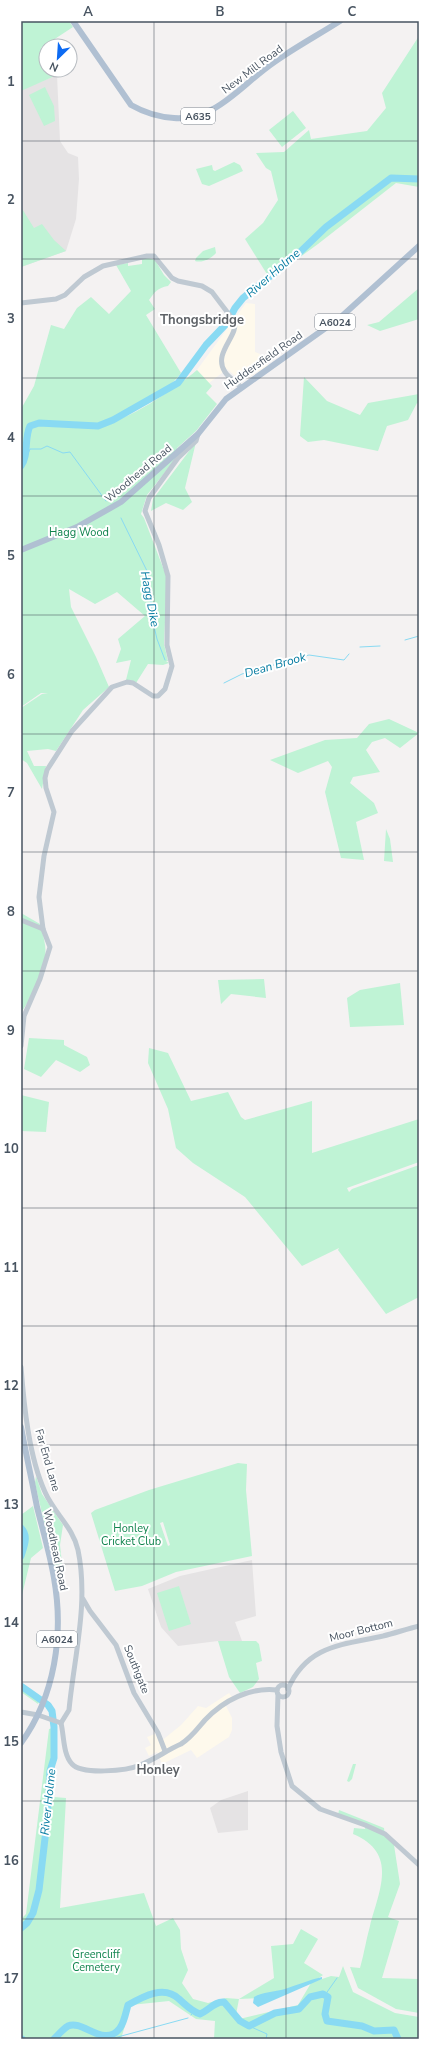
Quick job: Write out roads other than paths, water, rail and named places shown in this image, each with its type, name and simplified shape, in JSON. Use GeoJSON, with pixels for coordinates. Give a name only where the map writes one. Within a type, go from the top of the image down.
{"type":"FeatureCollection","features":[{"type":"Feature","properties":{"kind":"main road","name":"New Mill Road"},"geometry":{"type":"LineString","coordinates":[[73,21],[131,105],[142,112],[160,117],[177,118],[192,118],[220,106],[272,64],[340,21]]}},
{"type":"Feature","properties":{"kind":"main road","name":"Huddersfield Road"},"geometry":{"type":"LineString","coordinates":[[198,434],[226,399],[341,317],[419,246]]}},
{"type":"Feature","properties":{"kind":"main road","name":"Woodhead Road"},"geometry":{"type":"LineString","coordinates":[[21,550],[77,527],[121,502],[198,434]]}},
{"type":"Feature","properties":{"kind":"main road","name":"Woodhead Road"},"geometry":{"type":"LineString","coordinates":[[21,1427],[56,1594],[57,1637],[55,1660],[41,1707],[38,1715],[21,1743]]}},
{"type":"Feature","properties":{"kind":"street"},"geometry":{"type":"LineString","coordinates":[[21,303],[56,299],[65,295],[84,277],[103,266],[151,255],[157,258],[172,278],[205,288],[212,292],[227,314],[234,321],[235,327],[224,348],[222,366],[225,373],[241,387]]}},
{"type":"Feature","properties":{"kind":"street"},"geometry":{"type":"LineString","coordinates":[[21,1046],[24,1016],[40,979],[50,947],[43,929],[39,897],[40,875],[54,812],[46,788],[45,778],[47,770],[72,731],[112,687],[127,682],[153,696],[162,693],[168,681],[172,666],[167,645],[168,576],[159,545],[145,511],[149,498],[178,458],[196,441],[198,434]]}},
{"type":"Feature","properties":{"kind":"street"},"geometry":{"type":"LineString","coordinates":[[21,920],[43,929]]}},
{"type":"Feature","properties":{"kind":"street","name":"Far End Lane"},"geometry":{"type":"LineString","coordinates":[[21,1367],[30,1438],[39,1473],[46,1496],[68,1526],[77,1544],[83,1599]]}},
{"type":"Feature","properties":{"kind":"street"},"geometry":{"type":"LineString","coordinates":[[59,1722],[69,1710],[83,1599]]}},
{"type":"Feature","properties":{"kind":"street","name":"Southgate"},"geometry":{"type":"LineString","coordinates":[[83,1599],[90,1611],[116,1645],[134,1693],[158,1733],[165,1751]]}},
{"type":"Feature","properties":{"kind":"street","name":"Moor Bottom"},"geometry":{"type":"LineString","coordinates":[[278,1692],[282,1685],[293,1677],[308,1659],[321,1651],[346,1643],[384,1636],[419,1626]]}},
{"type":"Feature","properties":{"kind":"street","name":"Moor Bottom"},"geometry":{"type":"LineString","coordinates":[[278,1706],[288,1694],[288,1688],[293,1677]]}},
{"type":"Feature","properties":{"kind":"street"},"geometry":{"type":"LineString","coordinates":[[282,1685],[288,1688]]}},
{"type":"Feature","properties":{"kind":"street"},"geometry":{"type":"LineString","coordinates":[[59,1722],[69,1761],[72,1765],[88,1772],[140,1766],[165,1751],[188,1740],[209,1717],[241,1695],[262,1689],[278,1692],[285,1696]]}},
{"type":"Feature","properties":{"kind":"street"},"geometry":{"type":"LineString","coordinates":[[278,1692],[277,1726],[281,1752],[292,1786],[320,1809],[365,1825],[385,1834],[419,1865]]}},
{"type":"Feature","properties":{"kind":"street"},"geometry":{"type":"LineString","coordinates":[[21,1712],[38,1715],[59,1722]]}},
{"type":"Feature","properties":{"kind":"water"},"geometry":{"type":"Polygon","coordinates":[[[322,1977],[322,1979],[258,2007],[253,2003],[254,1997],[257,1995],[285,1989],[322,1977]]]}},
{"type":"Feature","properties":{"kind":"waterway","name":"River Holme"},"geometry":{"type":"LineString","coordinates":[[21,466],[25,457],[27,436],[30,426],[39,423],[98,426],[113,420],[178,383],[206,345],[227,323],[235,308],[243,298],[299,253],[326,227],[391,178],[419,179]]}},
{"type":"Feature","properties":{"kind":"waterway","name":"Hagg Dike"},"geometry":{"type":"LineString","coordinates":[[25,461],[30,449],[41,449],[47,446],[63,453],[70,452],[106,501]]}},
{"type":"Feature","properties":{"kind":"waterway","name":"Hagg Dike"},"geometry":{"type":"LineString","coordinates":[[121,518],[148,573],[153,622],[157,639],[165,660]]}},
{"type":"Feature","properties":{"kind":"waterway","name":"Dean Brook"},"geometry":{"type":"LineString","coordinates":[[405,640],[419,636]]}},
{"type":"Feature","properties":{"kind":"waterway","name":"Dean Brook"},"geometry":{"type":"LineString","coordinates":[[360,647],[380,646]]}},
{"type":"Feature","properties":{"kind":"waterway","name":"Dean Brook"},"geometry":{"type":"LineString","coordinates":[[224,683],[242,674],[309,655],[344,660],[349,654]]}},
{"type":"Feature","properties":{"kind":"waterway","name":"River Holme"},"geometry":{"type":"LineString","coordinates":[[21,1528],[25,1534],[21,1556]]}},
{"type":"Feature","properties":{"kind":"waterway","name":"River Holme"},"geometry":{"type":"LineString","coordinates":[[21,1686],[48,1705],[52,1711],[54,1727],[54,1758],[50,1771],[47,1821],[39,1890],[33,1913],[27,1923],[21,1928]]}},
{"type":"Feature","properties":{"kind":"waterway"},"geometry":{"type":"LineString","coordinates":[[325,1995],[337,1978]]}},
{"type":"Feature","properties":{"kind":"waterway"},"geometry":{"type":"LineString","coordinates":[[54,2039],[66,2027],[74,2025],[80,2026],[100,2035],[107,2036],[114,2034],[121,2026],[128,2005],[147,1995],[160,1992],[173,1995],[191,2010],[200,2014],[218,2003],[224,2002],[240,2021],[249,2026],[275,2013],[299,2009],[310,1997],[323,1994],[328,1997],[325,2014],[327,2021],[362,2026],[374,2031],[394,2030],[398,2039]]}},
{"type":"Feature","properties":{"kind":"waterway"},"geometry":{"type":"LineString","coordinates":[[191,2015],[194,2012]]}},
{"type":"Feature","properties":{"kind":"waterway"},"geometry":{"type":"LineString","coordinates":[[98,2039],[114,2038],[188,2018]]}},
{"type":"Feature","properties":{"kind":"waterway"},"geometry":{"type":"LineString","coordinates":[[249,2026],[267,2034],[266,2039]]}},
{"type":"Feature","properties":{"kind":"district","name":"Thongsbridge"},"geometry":{"type":"Point","coordinates":[202,319]}},
{"type":"Feature","properties":{"kind":"district","name":"Honley"},"geometry":{"type":"Point","coordinates":[158,1769]}},
{"type":"Feature","properties":{"kind":"park label","name":"Hagg Wood"},"geometry":{"type":"Point","coordinates":[79,532]}},
{"type":"Feature","properties":{"kind":"park label","name":"Honley Cricket Club"},"geometry":{"type":"Point","coordinates":[131,1534]}},
{"type":"Feature","properties":{"kind":"park label","name":"Greencliff Cemetery"},"geometry":{"type":"Point","coordinates":[96,1960]}}]}
